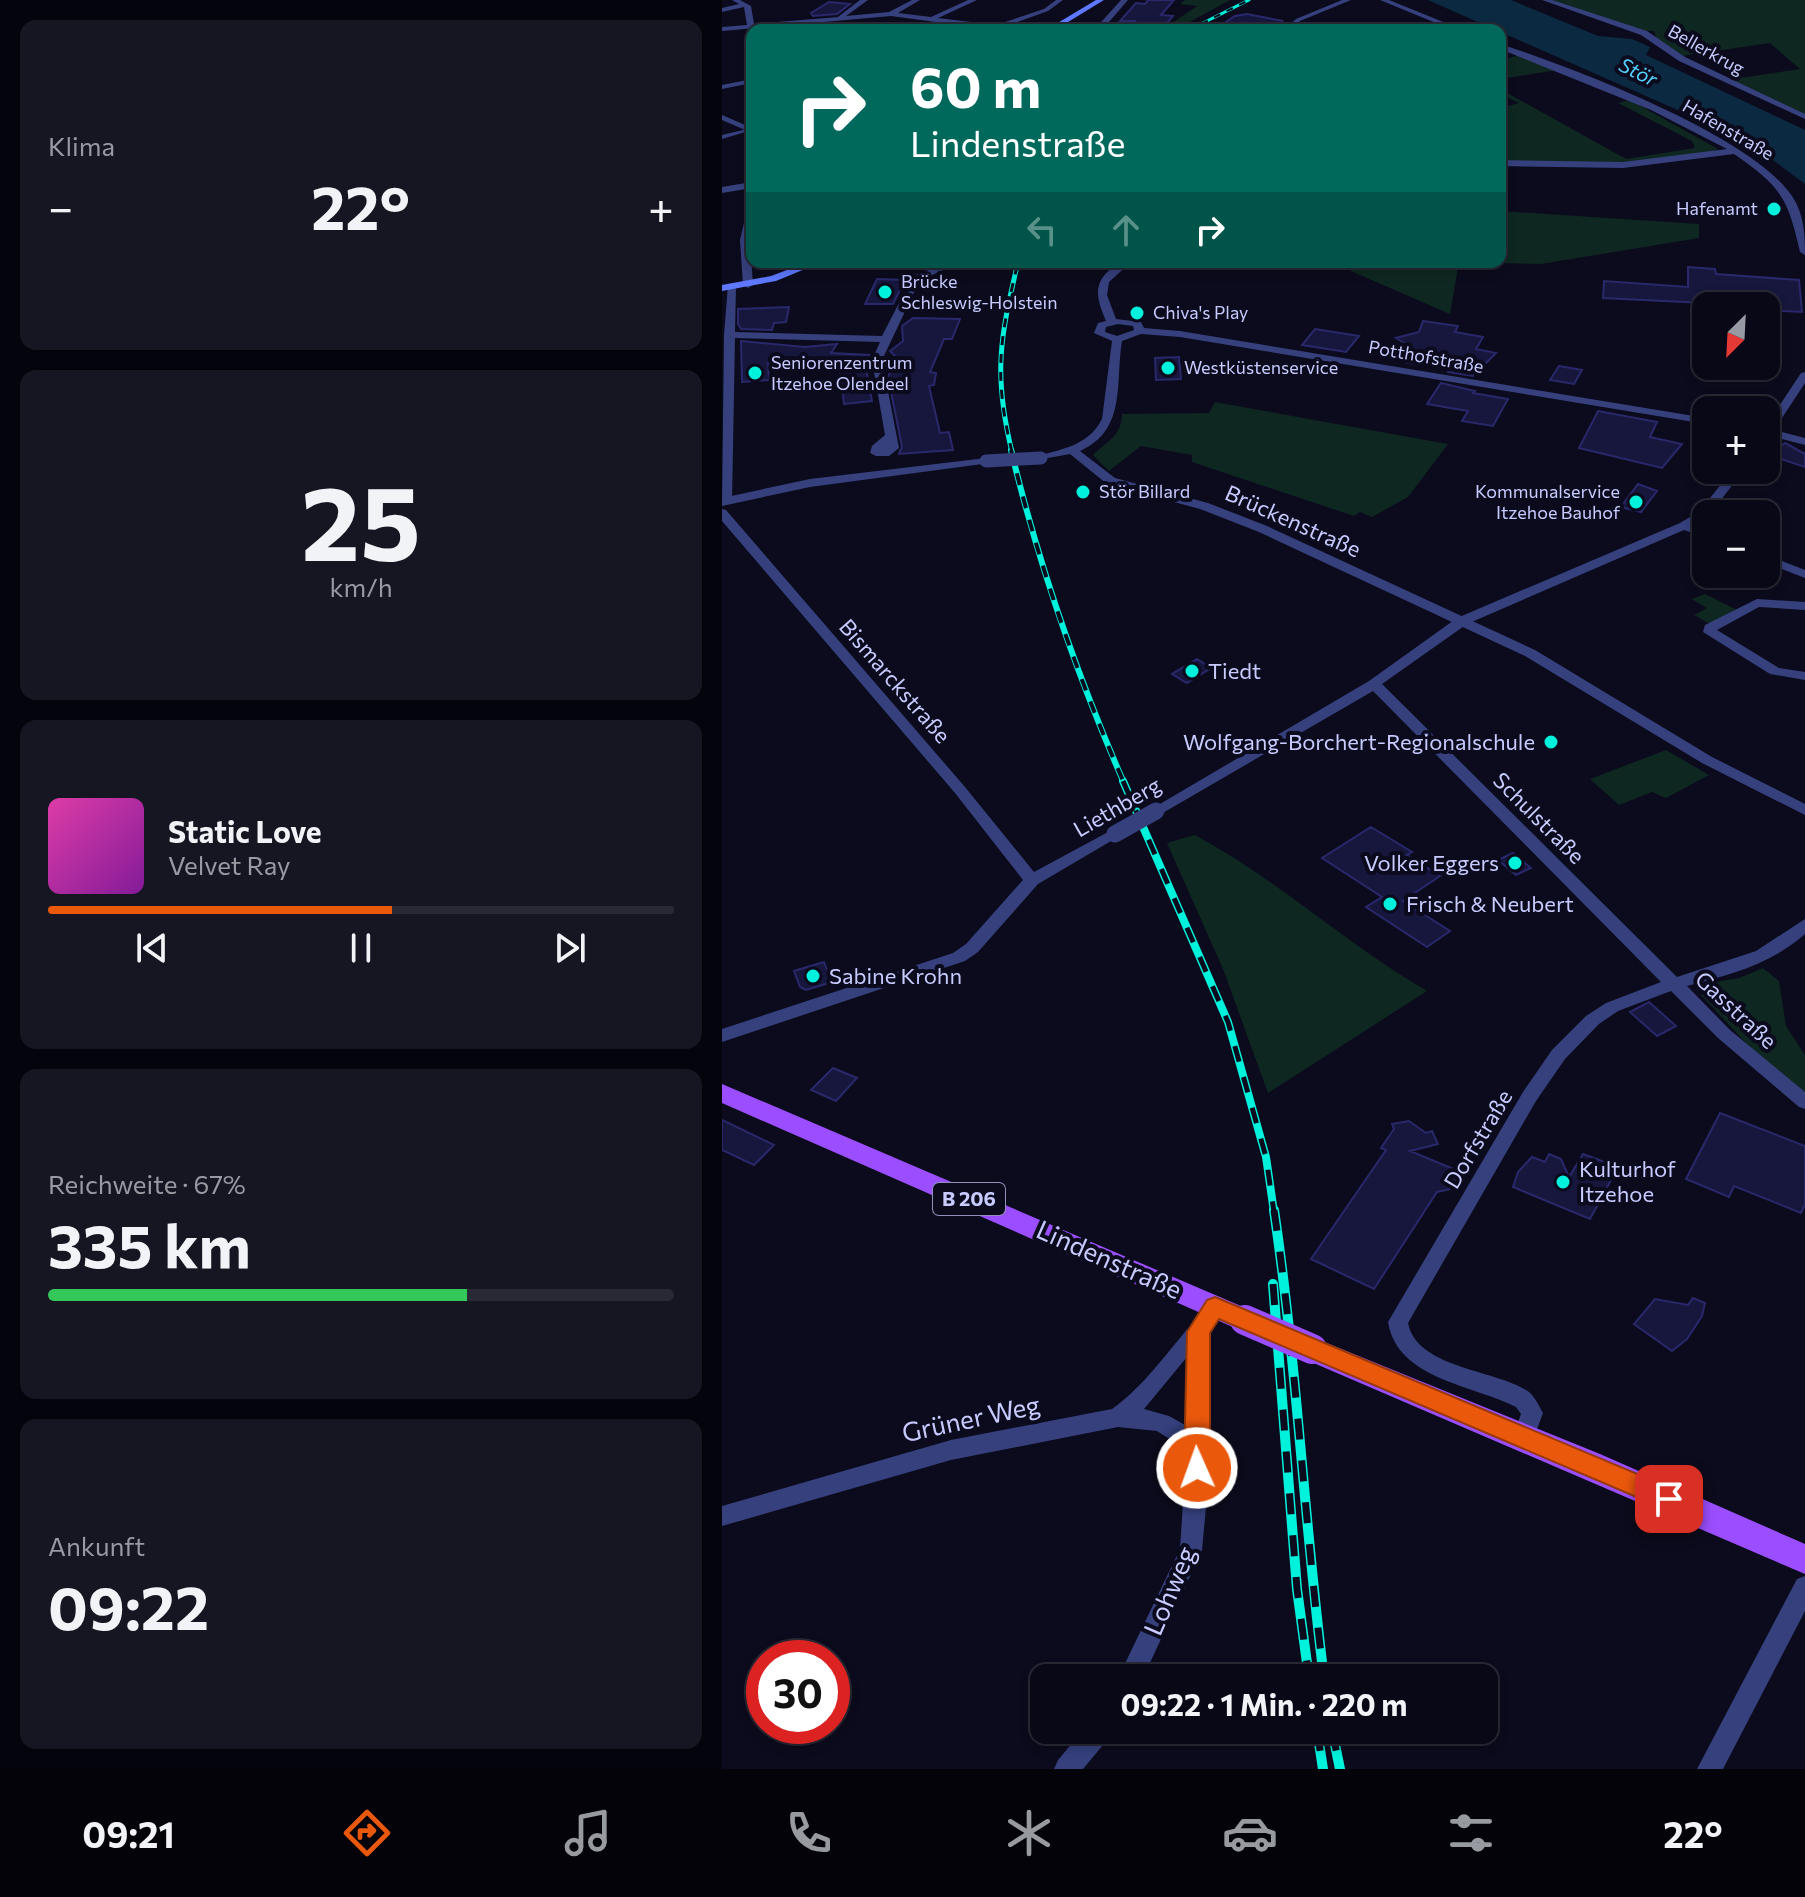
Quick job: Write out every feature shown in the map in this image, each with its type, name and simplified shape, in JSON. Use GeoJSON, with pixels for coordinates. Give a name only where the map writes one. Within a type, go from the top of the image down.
{"type":"FeatureCollection","features":[{"type":"Feature","properties":{"kind":"main road"},"geometry":{"type":"LineString","coordinates":[[1065,24],[1101,0]]}},
{"type":"Feature","properties":{"kind":"main road"},"geometry":{"type":"LineString","coordinates":[[1066,24],[1110,0]]}},
{"type":"Feature","properties":{"kind":"main road"},"geometry":{"type":"LineString","coordinates":[[726,288],[748,285],[799,268]]}},
{"type":"Feature","properties":{"kind":"main road","name":"Lindenstraße"},"geometry":{"type":"LineString","coordinates":[[722,1093],[1805,1559]]}},
{"type":"Feature","properties":{"kind":"street"},"geometry":{"type":"LineString","coordinates":[[735,0],[750,8],[751,24]]}},
{"type":"Feature","properties":{"kind":"street"},"geometry":{"type":"LineString","coordinates":[[831,24],[854,4],[865,0]]}},
{"type":"Feature","properties":{"kind":"street"},"geometry":{"type":"LineString","coordinates":[[886,24],[917,0]]}},
{"type":"Feature","properties":{"kind":"street"},"geometry":{"type":"LineString","coordinates":[[932,17],[974,0]]}},
{"type":"Feature","properties":{"kind":"street"},"geometry":{"type":"LineString","coordinates":[[1044,0],[1060,1]]}},
{"type":"Feature","properties":{"kind":"street"},"geometry":{"type":"LineString","coordinates":[[1103,24],[1125,0]]}},
{"type":"Feature","properties":{"kind":"street"},"geometry":{"type":"LineString","coordinates":[[1294,24],[1348,0]]}},
{"type":"Feature","properties":{"kind":"street"},"geometry":{"type":"LineString","coordinates":[[1383,0],[1444,24]]}},
{"type":"Feature","properties":{"kind":"street","name":"Bellerkrug"},"geometry":{"type":"LineString","coordinates":[[1545,0],[1644,33],[1695,66],[1805,117]]}},
{"type":"Feature","properties":{"kind":"street"},"geometry":{"type":"LineString","coordinates":[[1004,24],[1046,10],[1060,1]]}},
{"type":"Feature","properties":{"kind":"street"},"geometry":{"type":"LineString","coordinates":[[722,10],[746,5]]}},
{"type":"Feature","properties":{"kind":"street"},"geometry":{"type":"LineString","coordinates":[[761,24],[895,14],[970,24]]}},
{"type":"Feature","properties":{"kind":"street"},"geometry":{"type":"LineString","coordinates":[[722,29],[746,26]]}},
{"type":"Feature","properties":{"kind":"street","name":"Hafenstraße"},"geometry":{"type":"LineString","coordinates":[[1506,48],[1629,97],[1735,151],[1773,178],[1786,194],[1805,252]]}},
{"type":"Feature","properties":{"kind":"street"},"geometry":{"type":"LineString","coordinates":[[722,88],[746,84]]}},
{"type":"Feature","properties":{"kind":"street"},"geometry":{"type":"LineString","coordinates":[[722,117],[746,128]]}},
{"type":"Feature","properties":{"kind":"street"},"geometry":{"type":"LineString","coordinates":[[722,137],[746,131]]}},
{"type":"Feature","properties":{"kind":"street"},"geometry":{"type":"LineString","coordinates":[[1506,163],[1623,165],[1735,151]]}},
{"type":"Feature","properties":{"kind":"street"},"geometry":{"type":"LineString","coordinates":[[722,190],[746,186]]}},
{"type":"Feature","properties":{"kind":"street"},"geometry":{"type":"LineString","coordinates":[[747,268],[748,285]]}},
{"type":"Feature","properties":{"kind":"street"},"geometry":{"type":"LineString","coordinates":[[890,437],[877,360],[915,279],[943,268]]}},
{"type":"Feature","properties":{"kind":"street"},"geometry":{"type":"LineString","coordinates":[[1118,268],[1101,287],[1101,297],[1112,322],[1102,325],[1099,333],[1117,339],[1132,337],[1140,331]]}},
{"type":"Feature","properties":{"kind":"street"},"geometry":{"type":"LineString","coordinates":[[726,288],[729,335],[723,505],[810,483],[1074,452],[1093,442],[1105,428],[1117,339]]}},
{"type":"Feature","properties":{"kind":"street","name":"Potthofstraße"},"geometry":{"type":"LineString","coordinates":[[1112,322],[1133,323],[1140,331],[1215,340],[1692,419]]}},
{"type":"Feature","properties":{"kind":"street"},"geometry":{"type":"LineString","coordinates":[[729,335],[886,339]]}},
{"type":"Feature","properties":{"kind":"street"},"geometry":{"type":"LineString","coordinates":[[1780,412],[1805,375]]}},
{"type":"Feature","properties":{"kind":"street"},"geometry":{"type":"LineString","coordinates":[[1780,435],[1805,442]]}},
{"type":"Feature","properties":{"kind":"street","name":"Brückenstraße"},"geometry":{"type":"LineString","coordinates":[[1074,452],[1111,481],[1204,506],[1263,529],[1530,653],[1707,760],[1805,810]]}},
{"type":"Feature","properties":{"kind":"street"},"geometry":{"type":"LineString","coordinates":[[1684,526],[1704,514],[1727,484]]}},
{"type":"Feature","properties":{"kind":"street","name":"Bismarckstraße"},"geometry":{"type":"LineString","coordinates":[[723,505],[1032,880]]}},
{"type":"Feature","properties":{"kind":"street"},"geometry":{"type":"LineString","coordinates":[[1684,526],[1692,529]]}},
{"type":"Feature","properties":{"kind":"street","name":"Liethberg"},"geometry":{"type":"LineString","coordinates":[[722,1036],[959,957],[972,948],[1032,880],[1374,684],[1462,621],[1684,526]]}},
{"type":"Feature","properties":{"kind":"street"},"geometry":{"type":"LineString","coordinates":[[1780,564],[1805,574]]}},
{"type":"Feature","properties":{"kind":"street"},"geometry":{"type":"LineString","coordinates":[[1805,606],[1757,603],[1710,628],[1710,632],[1775,671],[1805,676]]}},
{"type":"Feature","properties":{"kind":"street","name":"Schulstraße"},"geometry":{"type":"LineString","coordinates":[[1374,684],[1672,982]]}},
{"type":"Feature","properties":{"kind":"street","name":"Dorfstraße"},"geometry":{"type":"LineString","coordinates":[[1524,1436],[1532,1413],[1524,1400],[1417,1356],[1400,1342],[1398,1322],[1550,1068],[1600,1015],[1672,982],[1758,958],[1788,941],[1805,925]]}},
{"type":"Feature","properties":{"kind":"street","name":"Gasstraße"},"geometry":{"type":"LineString","coordinates":[[1672,982],[1751,1059],[1805,1102]]}},
{"type":"Feature","properties":{"kind":"street"},"geometry":{"type":"LineString","coordinates":[[1198,1332],[1215,1307]]}},
{"type":"Feature","properties":{"kind":"street","name":"Grüner Weg"},"geometry":{"type":"LineString","coordinates":[[722,1516],[951,1450],[1117,1418],[1139,1403],[1183,1345],[1198,1332]]}},
{"type":"Feature","properties":{"kind":"street","name":"Lohweg"},"geometry":{"type":"LineString","coordinates":[[1137,1664],[1191,1550],[1197,1486],[1198,1332]]}},
{"type":"Feature","properties":{"kind":"street"},"geometry":{"type":"LineString","coordinates":[[1117,1418],[1165,1422],[1184,1435],[1195,1451]]}},
{"type":"Feature","properties":{"kind":"street"},"geometry":{"type":"LineString","coordinates":[[1710,1769],[1805,1587]]}},
{"type":"Feature","properties":{"kind":"street"},"geometry":{"type":"LineString","coordinates":[[1067,1769],[1088,1744]]}},
{"type":"Feature","properties":{"kind":"green space"},"geometry":{"type":"Polygon","coordinates":[[[1185,0],[1230,0],[1186,24],[1171,24],[1197,6],[1180,4],[1185,0]]]}},
{"type":"Feature","properties":{"kind":"green space"},"geometry":{"type":"Polygon","coordinates":[[[1550,0],[1805,0],[1805,116],[1727,80],[1800,69],[1770,43],[1682,56],[1656,38],[1654,31],[1641,31],[1550,0]]]}},
{"type":"Feature","properties":{"kind":"green space"},"geometry":{"type":"Polygon","coordinates":[[[1520,55],[1557,70],[1506,78],[1506,58],[1520,55]]]}},
{"type":"Feature","properties":{"kind":"green space"},"geometry":{"type":"Polygon","coordinates":[[[1506,92],[1626,159],[1695,148],[1692,141],[1618,103],[1630,100],[1718,149],[1696,156],[1642,163],[1506,161],[1506,106],[1519,103],[1506,97],[1506,92]]]}},
{"type":"Feature","properties":{"kind":"green space"},"geometry":{"type":"Polygon","coordinates":[[[1506,211],[1699,224],[1699,238],[1541,264],[1506,263],[1506,211]]]}},
{"type":"Feature","properties":{"kind":"green space"},"geometry":{"type":"Polygon","coordinates":[[[1344,268],[1458,268],[1450,314],[1344,268]]]}},
{"type":"Feature","properties":{"kind":"green space"},"geometry":{"type":"Polygon","coordinates":[[[1215,402],[1448,444],[1408,497],[1372,517],[1360,512],[1354,516],[1192,462],[1192,455],[1141,446],[1109,471],[1093,455],[1116,434],[1122,414],[1209,413],[1215,402]]]}},
{"type":"Feature","properties":{"kind":"green space"},"geometry":{"type":"Polygon","coordinates":[[[1705,594],[1737,610],[1710,624],[1694,615],[1707,608],[1692,599],[1705,594]]]}},
{"type":"Feature","properties":{"kind":"green space"},"geometry":{"type":"Polygon","coordinates":[[[1666,750],[1709,775],[1666,798],[1652,792],[1619,805],[1590,779],[1666,750]]]}},
{"type":"Feature","properties":{"kind":"green space"},"geometry":{"type":"Polygon","coordinates":[[[1195,835],[1254,871],[1368,953],[1427,991],[1268,1093],[1223,969],[1167,843],[1195,835]]]}},
{"type":"Feature","properties":{"kind":"green space"},"geometry":{"type":"Polygon","coordinates":[[[1763,968],[1779,981],[1786,1026],[1805,1055],[1805,1092],[1761,1059],[1701,995],[1709,983],[1739,978],[1763,968]]]}},
{"type":"Feature","properties":{"kind":"water","name":"Stör"},"geometry":{"type":"Polygon","coordinates":[[[1428,0],[1511,0],[1598,36],[1632,39],[1650,47],[1646,55],[1805,130],[1805,184],[1748,141],[1506,34],[1506,24],[1482,24],[1428,0]]]}},
{"type":"Feature","properties":{"kind":"building"},"geometry":{"type":"Polygon","coordinates":[[[1148,0],[1174,0],[1161,15],[1173,16],[1166,24],[1120,21],[1136,3],[1145,4],[1148,0]]]}},
{"type":"Feature","properties":{"kind":"building"},"geometry":{"type":"Polygon","coordinates":[[[829,2],[850,4],[837,14],[813,16],[811,13],[829,2]]]}},
{"type":"Feature","properties":{"kind":"building"},"geometry":{"type":"Polygon","coordinates":[[[1247,14],[1283,21],[1274,24],[1223,24],[1235,16],[1247,14]]]}},
{"type":"Feature","properties":{"kind":"building"},"geometry":{"type":"Polygon","coordinates":[[[1688,267],[1715,269],[1716,274],[1799,280],[1802,312],[1780,311],[1780,292],[1692,292],[1692,302],[1603,298],[1604,281],[1688,287],[1688,267]]]}},
{"type":"Feature","properties":{"kind":"building","name":"Brücke Schleswig-Holstein"},"geometry":{"type":"Polygon","coordinates":[[[877,279],[905,280],[893,304],[865,304],[877,279]]]}},
{"type":"Feature","properties":{"kind":"building"},"geometry":{"type":"Polygon","coordinates":[[[789,307],[786,322],[774,323],[772,330],[741,329],[738,324],[738,309],[789,307]]]}},
{"type":"Feature","properties":{"kind":"building"},"geometry":{"type":"Polygon","coordinates":[[[913,318],[960,319],[952,339],[944,339],[930,372],[936,373],[934,385],[929,386],[940,433],[949,432],[953,450],[899,454],[902,447],[888,377],[897,358],[890,351],[903,341],[902,326],[913,318]]]}},
{"type":"Feature","properties":{"kind":"building"},"geometry":{"type":"Polygon","coordinates":[[[1423,321],[1458,326],[1455,332],[1483,337],[1476,349],[1496,353],[1473,376],[1448,372],[1450,368],[1406,363],[1412,348],[1396,338],[1419,332],[1423,321]]]}},
{"type":"Feature","properties":{"kind":"building"},"geometry":{"type":"Polygon","coordinates":[[[1315,329],[1359,336],[1346,352],[1302,345],[1315,329]]]}},
{"type":"Feature","properties":{"kind":"building","name":"Seniorenzentrum Itzehoe Olendeel"},"geometry":{"type":"Polygon","coordinates":[[[741,341],[805,347],[837,344],[831,353],[869,355],[865,363],[872,401],[844,404],[839,362],[822,366],[768,363],[769,380],[742,382],[741,341]]]}},
{"type":"Feature","properties":{"kind":"building","name":"Westküstenservice"},"geometry":{"type":"Polygon","coordinates":[[[1179,357],[1181,379],[1156,380],[1155,358],[1179,357]]]}},
{"type":"Feature","properties":{"kind":"building"},"geometry":{"type":"Polygon","coordinates":[[[1559,366],[1582,370],[1574,384],[1550,380],[1559,366]]]}},
{"type":"Feature","properties":{"kind":"building"},"geometry":{"type":"Polygon","coordinates":[[[1441,383],[1508,399],[1493,426],[1462,421],[1468,411],[1427,404],[1441,383]]]}},
{"type":"Feature","properties":{"kind":"building"},"geometry":{"type":"Polygon","coordinates":[[[1598,411],[1657,422],[1650,437],[1682,444],[1662,468],[1579,448],[1598,411]]]}},
{"type":"Feature","properties":{"kind":"building"},"geometry":{"type":"Polygon","coordinates":[[[1785,443],[1805,454],[1805,467],[1780,459],[1780,447],[1785,443]]]}},
{"type":"Feature","properties":{"kind":"building","name":"Kommunalservice Itzehoe Bauhof"},"geometry":{"type":"Polygon","coordinates":[[[1638,484],[1657,491],[1641,512],[1621,507],[1638,484]]]}},
{"type":"Feature","properties":{"kind":"building","name":"Tiedt"},"geometry":{"type":"Polygon","coordinates":[[[1197,659],[1211,668],[1187,683],[1172,674],[1197,659]]]}},
{"type":"Feature","properties":{"kind":"building"},"geometry":{"type":"Polygon","coordinates":[[[1371,827],[1412,852],[1407,855],[1440,876],[1403,901],[1450,931],[1427,947],[1366,907],[1382,897],[1322,858],[1371,827]]]}},
{"type":"Feature","properties":{"kind":"building","name":"Volker Eggers"},"geometry":{"type":"Polygon","coordinates":[[[1513,853],[1531,868],[1516,875],[1498,860],[1513,853]]]}},
{"type":"Feature","properties":{"kind":"building","name":"Sabine Krohn"},"geometry":{"type":"Polygon","coordinates":[[[824,962],[832,982],[806,990],[800,987],[794,971],[824,962]]]}},
{"type":"Feature","properties":{"kind":"building"},"geometry":{"type":"Polygon","coordinates":[[[1649,1002],[1676,1026],[1657,1036],[1630,1012],[1649,1002]]]}},
{"type":"Feature","properties":{"kind":"building"},"geometry":{"type":"Polygon","coordinates":[[[833,1068],[857,1078],[836,1101],[811,1090],[833,1068]]]}},
{"type":"Feature","properties":{"kind":"building"},"geometry":{"type":"Polygon","coordinates":[[[1720,1113],[1805,1146],[1805,1204],[1801,1213],[1734,1186],[1729,1197],[1686,1179],[1720,1113]]]}},
{"type":"Feature","properties":{"kind":"building"},"geometry":{"type":"Polygon","coordinates":[[[722,1120],[774,1145],[754,1165],[722,1150],[722,1120]]]}},
{"type":"Feature","properties":{"kind":"building"},"geometry":{"type":"Polygon","coordinates":[[[1409,1121],[1426,1133],[1432,1131],[1438,1144],[1410,1151],[1456,1170],[1458,1176],[1450,1189],[1437,1192],[1374,1289],[1311,1259],[1386,1150],[1381,1148],[1394,1129],[1392,1124],[1409,1121]]]}},
{"type":"Feature","properties":{"kind":"building","name":"Kulturhof Itzehoe"},"geometry":{"type":"Polygon","coordinates":[[[1549,1154],[1561,1159],[1569,1177],[1583,1154],[1618,1167],[1590,1219],[1513,1187],[1518,1172],[1532,1157],[1545,1162],[1549,1154]]]}},
{"type":"Feature","properties":{"kind":"building"},"geometry":{"type":"Polygon","coordinates":[[[1693,1298],[1705,1303],[1702,1316],[1687,1339],[1672,1351],[1634,1324],[1655,1299],[1688,1305],[1693,1298]]]}},
{"type":"Feature","properties":{"kind":"railway"},"geometry":{"type":"LineString","coordinates":[[1201,24],[1249,0]]}},
{"type":"Feature","properties":{"kind":"railway"},"geometry":{"type":"LineString","coordinates":[[1012,452],[1002,400],[1001,356],[1017,268]]}},
{"type":"Feature","properties":{"kind":"railway"},"geometry":{"type":"LineString","coordinates":[[1011,450],[1060,619],[1124,783]]}},
{"type":"Feature","properties":{"kind":"railway"},"geometry":{"type":"LineString","coordinates":[[1123,781],[1228,1022],[1266,1157],[1274,1212]]}},
{"type":"Feature","properties":{"kind":"railway"},"geometry":{"type":"LineString","coordinates":[[1274,1210],[1289,1327],[1322,1664]]}},
{"type":"Feature","properties":{"kind":"railway"},"geometry":{"type":"LineString","coordinates":[[1273,1284],[1297,1589],[1307,1664]]}},
{"type":"Feature","properties":{"kind":"railway"},"geometry":{"type":"LineString","coordinates":[[1319,1744],[1323,1769]]}},
{"type":"Feature","properties":{"kind":"railway"},"geometry":{"type":"LineString","coordinates":[[1335,1744],[1340,1769]]}},
{"type":"Feature","properties":{"kind":"place","name":"Hafenamt"},"geometry":{"type":"Point","coordinates":[1774,209]}},
{"type":"Feature","properties":{"kind":"place","name":"Brücke Schleswig-Holstein"},"geometry":{"type":"Point","coordinates":[885,292]}},
{"type":"Feature","properties":{"kind":"place","name":"Chiva's Play"},"geometry":{"type":"Point","coordinates":[1137,313]}},
{"type":"Feature","properties":{"kind":"place","name":"Westküstenservice"},"geometry":{"type":"Point","coordinates":[1168,368]}},
{"type":"Feature","properties":{"kind":"place","name":"Seniorenzentrum Itzehoe Olendeel"},"geometry":{"type":"Point","coordinates":[755,373]}},
{"type":"Feature","properties":{"kind":"place","name":"Stör Billard"},"geometry":{"type":"Point","coordinates":[1083,492]}},
{"type":"Feature","properties":{"kind":"place","name":"Kommunalservice Itzehoe Bauhof"},"geometry":{"type":"Point","coordinates":[1636,502]}},
{"type":"Feature","properties":{"kind":"place","name":"Tiedt"},"geometry":{"type":"Point","coordinates":[1192,671]}},
{"type":"Feature","properties":{"kind":"place","name":"Wolfgang-Borchert-Regionalschule"},"geometry":{"type":"Point","coordinates":[1551,742]}},
{"type":"Feature","properties":{"kind":"place","name":"Volker Eggers"},"geometry":{"type":"Point","coordinates":[1515,863]}},
{"type":"Feature","properties":{"kind":"place","name":"Frisch & Neubert"},"geometry":{"type":"Point","coordinates":[1390,904]}},
{"type":"Feature","properties":{"kind":"place","name":"Sabine Krohn"},"geometry":{"type":"Point","coordinates":[813,976]}},
{"type":"Feature","properties":{"kind":"place","name":"Kulturhof Itzehoe"},"geometry":{"type":"Point","coordinates":[1563,1182]}},
{"type":"Feature","properties":{"kind":"route"},"geometry":{"type":"LineString","coordinates":[[1197,1468],[1198,1332],[1215,1307],[1669,1499]]}}]}
